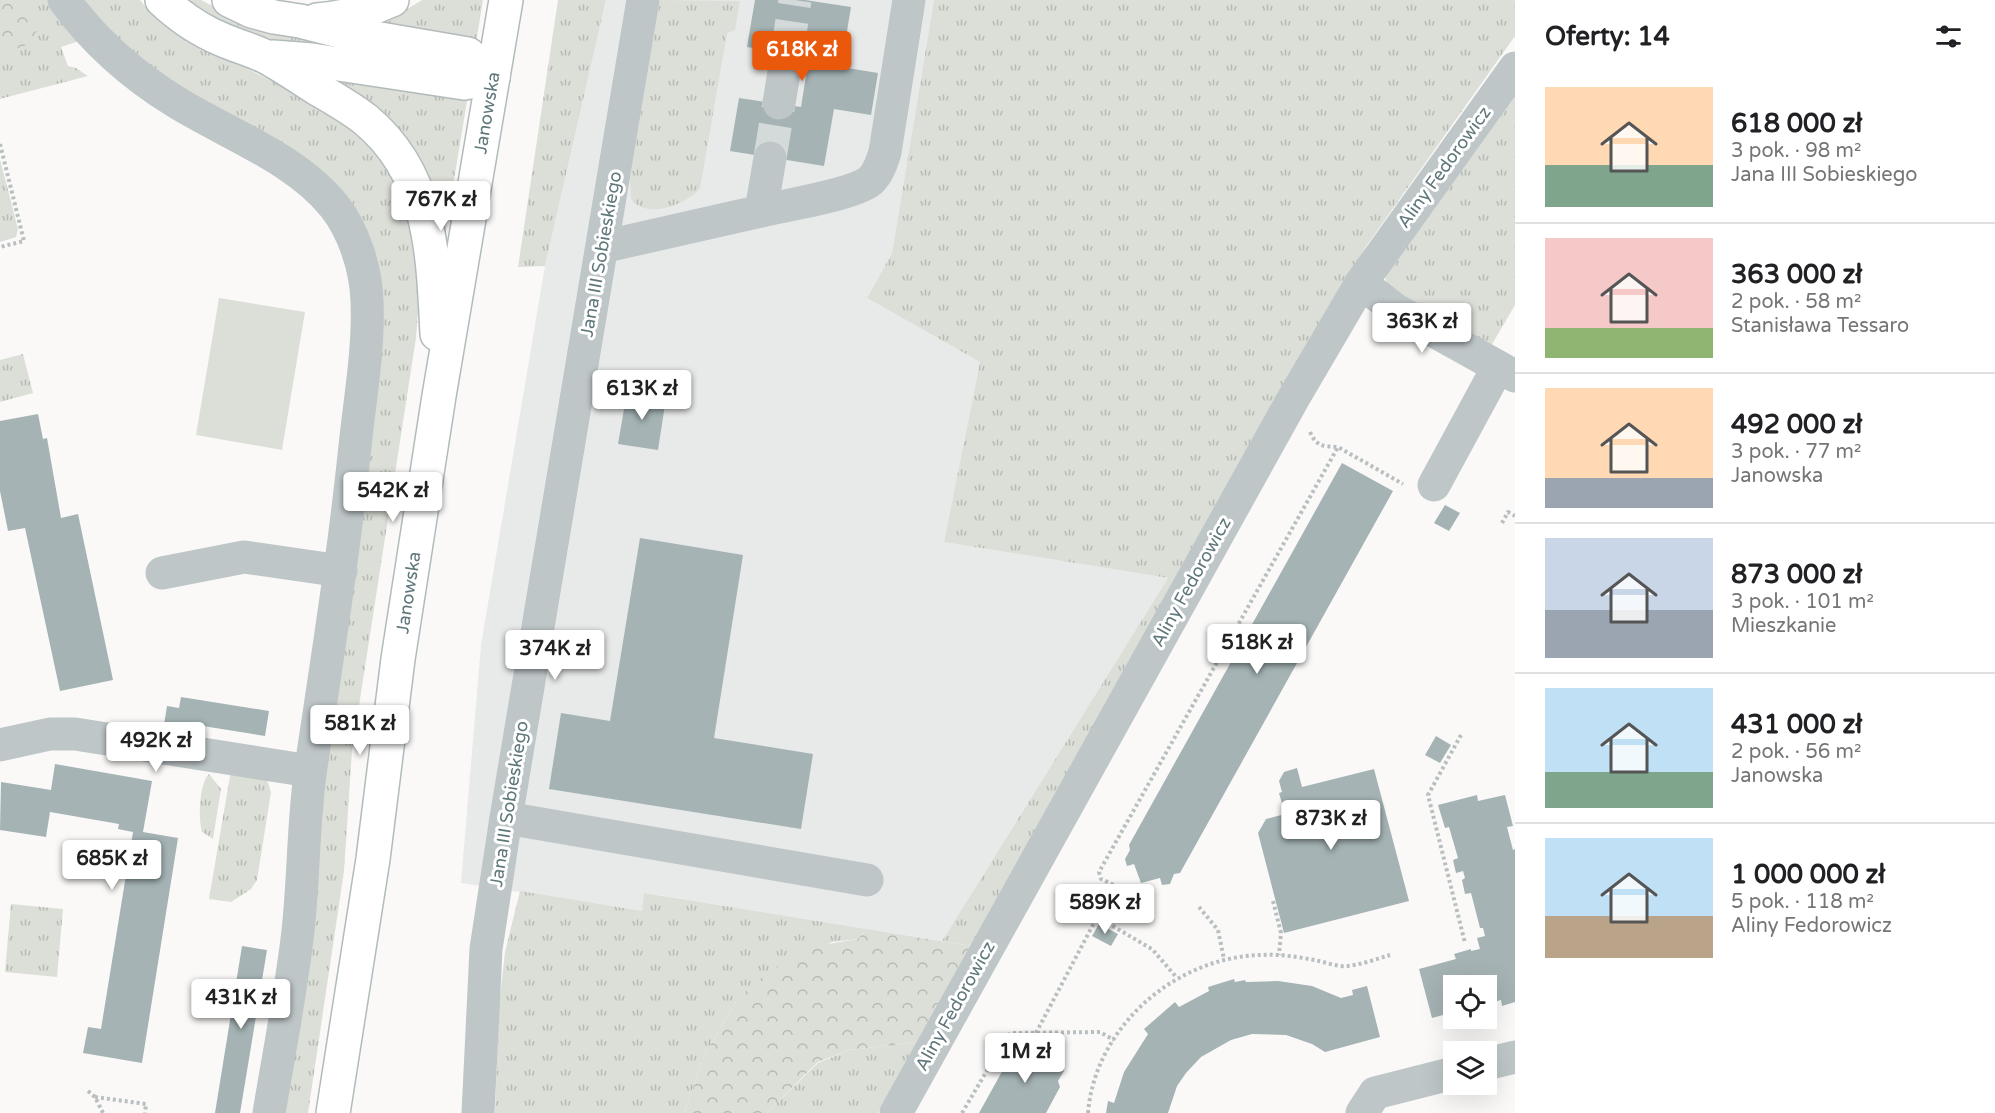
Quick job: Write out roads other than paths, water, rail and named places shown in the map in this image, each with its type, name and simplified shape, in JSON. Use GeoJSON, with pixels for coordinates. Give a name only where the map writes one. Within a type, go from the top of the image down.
{"type":"FeatureCollection","features":[{"type":"Feature","properties":{"kind":"main road"},"geometry":{"type":"LineString","coordinates":[[162,0],[179,15],[212,35],[265,57],[366,120],[396,151],[407,167],[421,201],[432,255],[439,396]]}},
{"type":"Feature","properties":{"kind":"main road"},"geometry":{"type":"LineString","coordinates":[[229,0],[252,11],[351,34],[468,54],[493,77]]}},
{"type":"Feature","properties":{"kind":"main road"},"geometry":{"type":"LineString","coordinates":[[300,21],[336,18],[365,11],[392,0]]}},
{"type":"Feature","properties":{"kind":"main road","name":"Janowska"},"geometry":{"type":"LineString","coordinates":[[333,1113],[373,859],[398,659],[439,396],[506,0]]}},
{"type":"Feature","properties":{"kind":"main road"},"geometry":{"type":"LineString","coordinates":[[265,57],[312,60],[464,83],[493,77]]}},
{"type":"Feature","properties":{"kind":"street"},"geometry":{"type":"LineString","coordinates":[[64,0],[89,31],[123,64],[175,102],[285,163],[319,190],[335,206],[345,223],[360,263],[367,298],[366,355],[341,570],[306,799],[298,931],[269,1113]]}},
{"type":"Feature","properties":{"kind":"street","name":"Jana III Sobieskiego"},"geometry":{"type":"LineString","coordinates":[[478,1113],[486,949],[644,0]]}},
{"type":"Feature","properties":{"kind":"street"},"geometry":{"type":"LineString","coordinates":[[602,247],[850,190],[870,180],[881,165],[885,152],[909,0]]}},
{"type":"Feature","properties":{"kind":"street"},"geometry":{"type":"LineString","coordinates":[[778,103],[787,54]]}},
{"type":"Feature","properties":{"kind":"street","name":"Aliny Fedorowicz"},"geometry":{"type":"LineString","coordinates":[[896,1113],[1270,440],[1361,283],[1515,68]]}},
{"type":"Feature","properties":{"kind":"street"},"geometry":{"type":"LineString","coordinates":[[761,211],[770,158]]}},
{"type":"Feature","properties":{"kind":"street"},"geometry":{"type":"LineString","coordinates":[[1361,283],[1396,310],[1506,371],[1420,485]]}},
{"type":"Feature","properties":{"kind":"street"},"geometry":{"type":"LineString","coordinates":[[162,573],[244,557],[341,570]]}},
{"type":"Feature","properties":{"kind":"street"},"geometry":{"type":"LineString","coordinates":[[0,745],[63,733],[310,771]]}},
{"type":"Feature","properties":{"kind":"street"},"geometry":{"type":"LineString","coordinates":[[506,818],[867,880]]}},
{"type":"Feature","properties":{"kind":"street"},"geometry":{"type":"LineString","coordinates":[[1497,1061],[1515,1057]]}},
{"type":"Feature","properties":{"kind":"street"},"geometry":{"type":"LineString","coordinates":[[1362,1113],[1375,1093],[1443,1075]]}},
{"type":"Feature","properties":{"kind":"tunnel"},"geometry":{"type":"LineString","coordinates":[[787,54],[795,0]]}},
{"type":"Feature","properties":{"kind":"tunnel"},"geometry":{"type":"LineString","coordinates":[[770,158],[779,103]]}}]}
